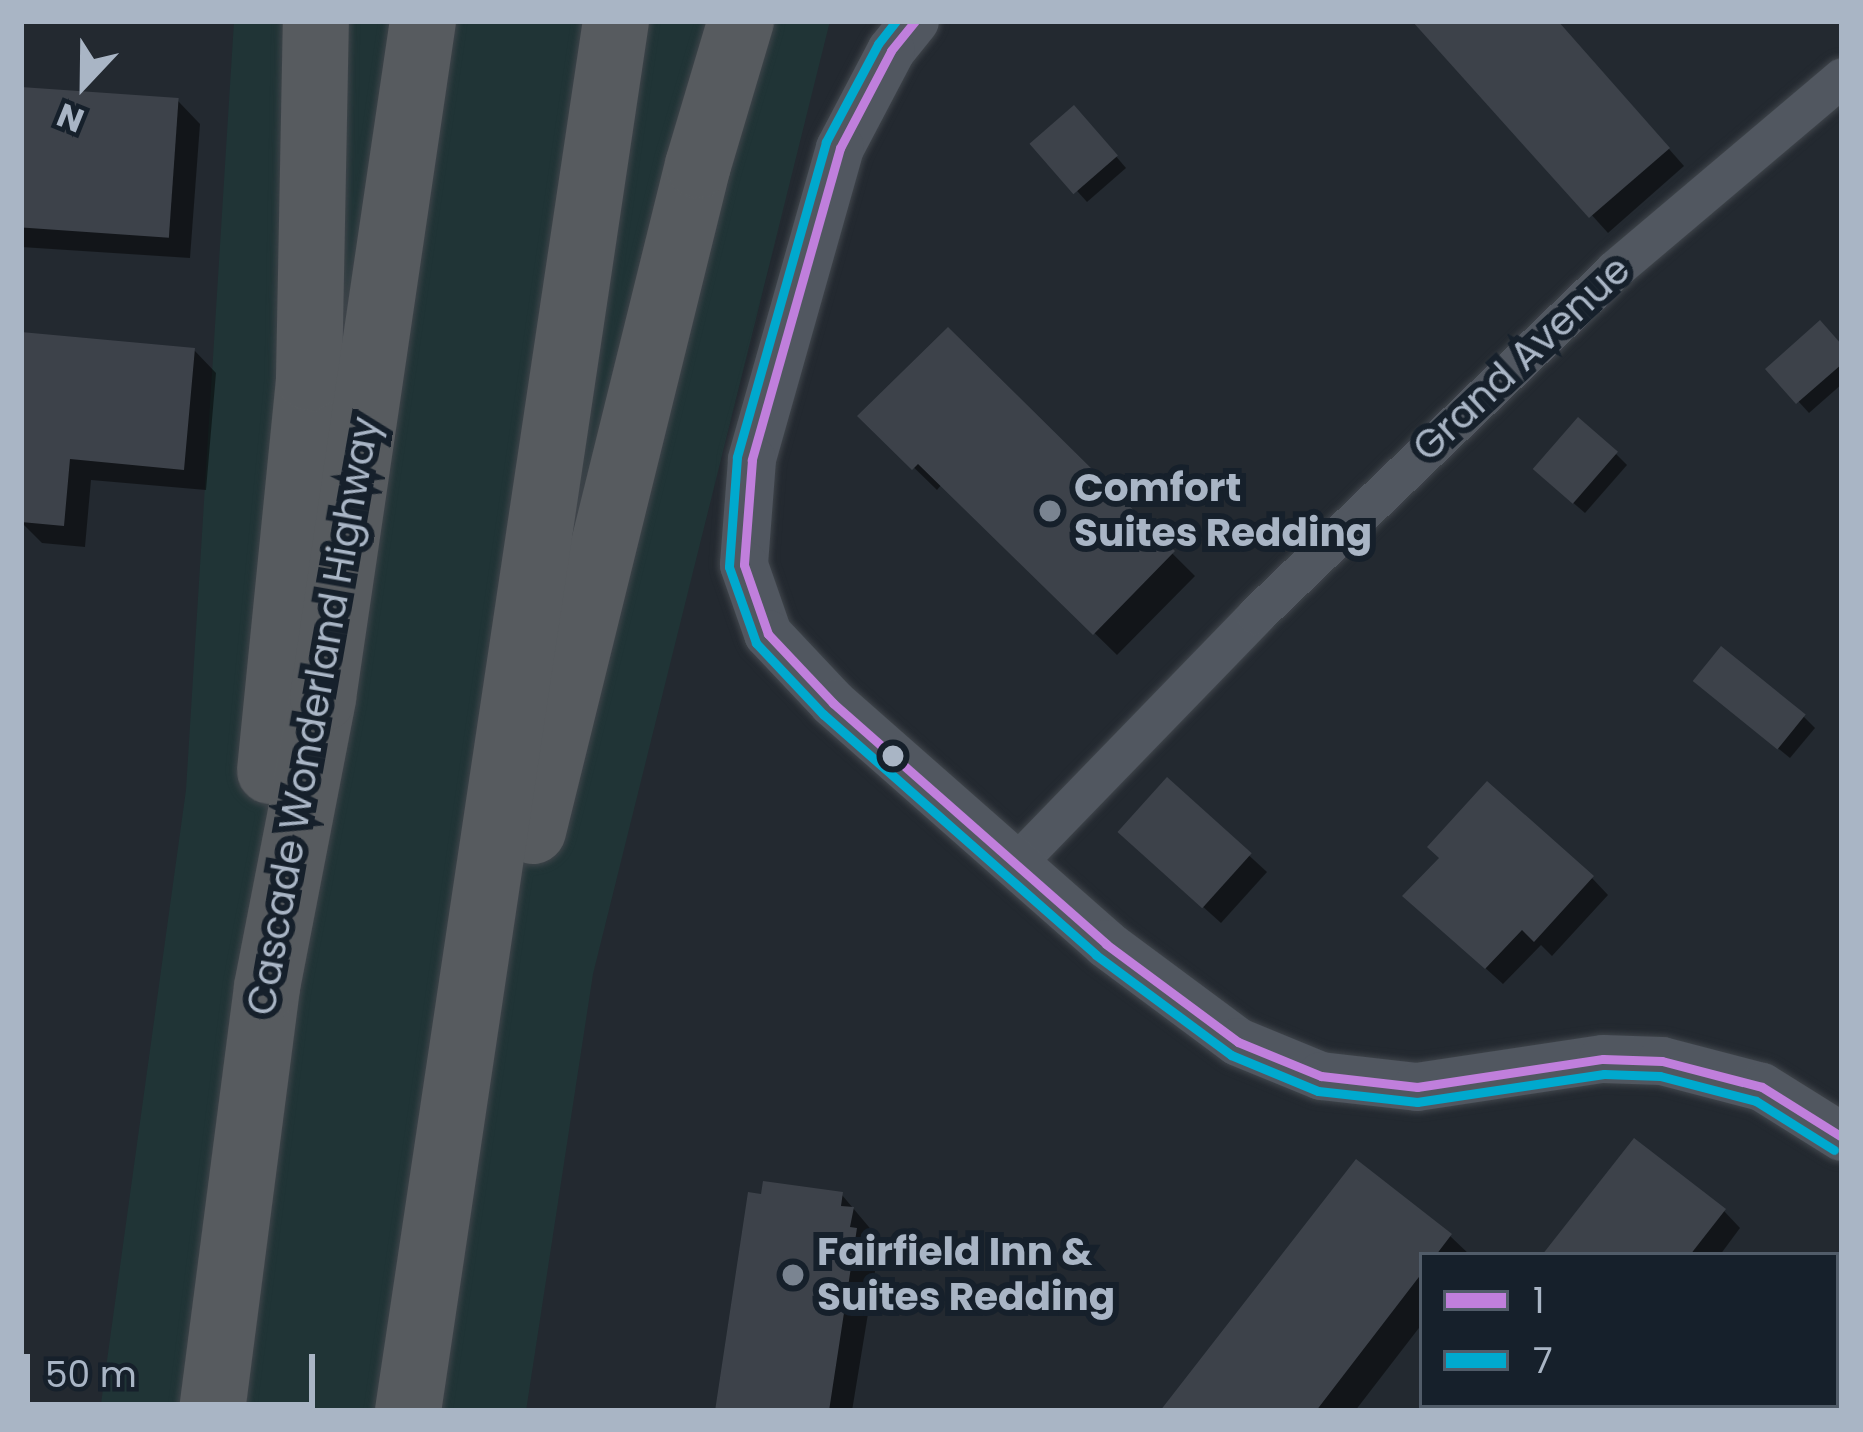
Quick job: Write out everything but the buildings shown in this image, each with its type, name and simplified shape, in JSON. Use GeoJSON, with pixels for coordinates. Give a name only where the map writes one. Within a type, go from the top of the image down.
{"type":"FeatureCollection","features":[{"type":"Feature","properties":{"kind":"highway"},"geometry":{"type":"LineString","coordinates":[[267,987],[265,814],[309,378],[316,21]]}},
{"type":"Feature","properties":{"kind":"highway","name":"Cascade Wonderland Highway"},"geometry":{"type":"LineString","coordinates":[[212,1411],[267,987],[323,698],[423,21]]}},
{"type":"Feature","properties":{"kind":"highway"},"geometry":{"type":"LineString","coordinates":[[408,1411],[616,21]]}},
{"type":"Feature","properties":{"kind":"highway"},"geometry":{"type":"LineString","coordinates":[[458,1074],[505,950],[606,529],[740,21]]}},
{"type":"Feature","properties":{"kind":"street"},"geometry":{"type":"LineString","coordinates":[[915,21],[863,100],[824,197],[752,460],[744,565],[768,634],[799,670],[1016,863],[1206,1022],[1238,1042],[1321,1076],[1418,1087],[1603,1059],[1662,1061],[1713,1070],[1762,1087],[1842,1137]]}},
{"type":"Feature","properties":{"kind":"street","name":"Grand Avenue"},"geometry":{"type":"LineString","coordinates":[[1016,863],[1256,615],[1581,300],[1842,77]]}},
{"type":"Feature","properties":{"kind":"green space"},"geometry":{"type":"Polygon","coordinates":[[[234,21],[830,21],[593,974],[526,1411],[100,1411],[186,790],[234,21]]]}},
{"type":"Feature","properties":{"kind":"green space"},"geometry":{"type":"Polygon","coordinates":[[[1842,1276],[1842,1411],[1734,1411],[1839,1408],[1842,1276]]]}},
{"type":"Feature","properties":{"kind":"transit line","name":"7"},"geometry":{"type":"LineString","coordinates":[[896,21],[878,44],[826,142],[737,457],[729,567],[756,643],[823,714],[1096,955],[1231,1055],[1318,1091],[1417,1102],[1604,1074],[1660,1076],[1756,1101],[1834,1150]]}},
{"type":"Feature","properties":{"kind":"transit line","name":"1"},"geometry":{"type":"LineString","coordinates":[[915,21],[891,51],[840,148],[752,460],[744,565],[768,634],[833,703],[1106,944],[1238,1042],[1321,1076],[1417,1087],[1603,1059],[1662,1061],[1762,1087],[1842,1137]]}},
{"type":"Feature","properties":{"kind":"place","name":"Comfort Suites Redding"},"geometry":{"type":"Point","coordinates":[1050,511]}},
{"type":"Feature","properties":{"kind":"place","name":"Fairfield Inn & Suites Redding"},"geometry":{"type":"Point","coordinates":[793,1275]}}]}
